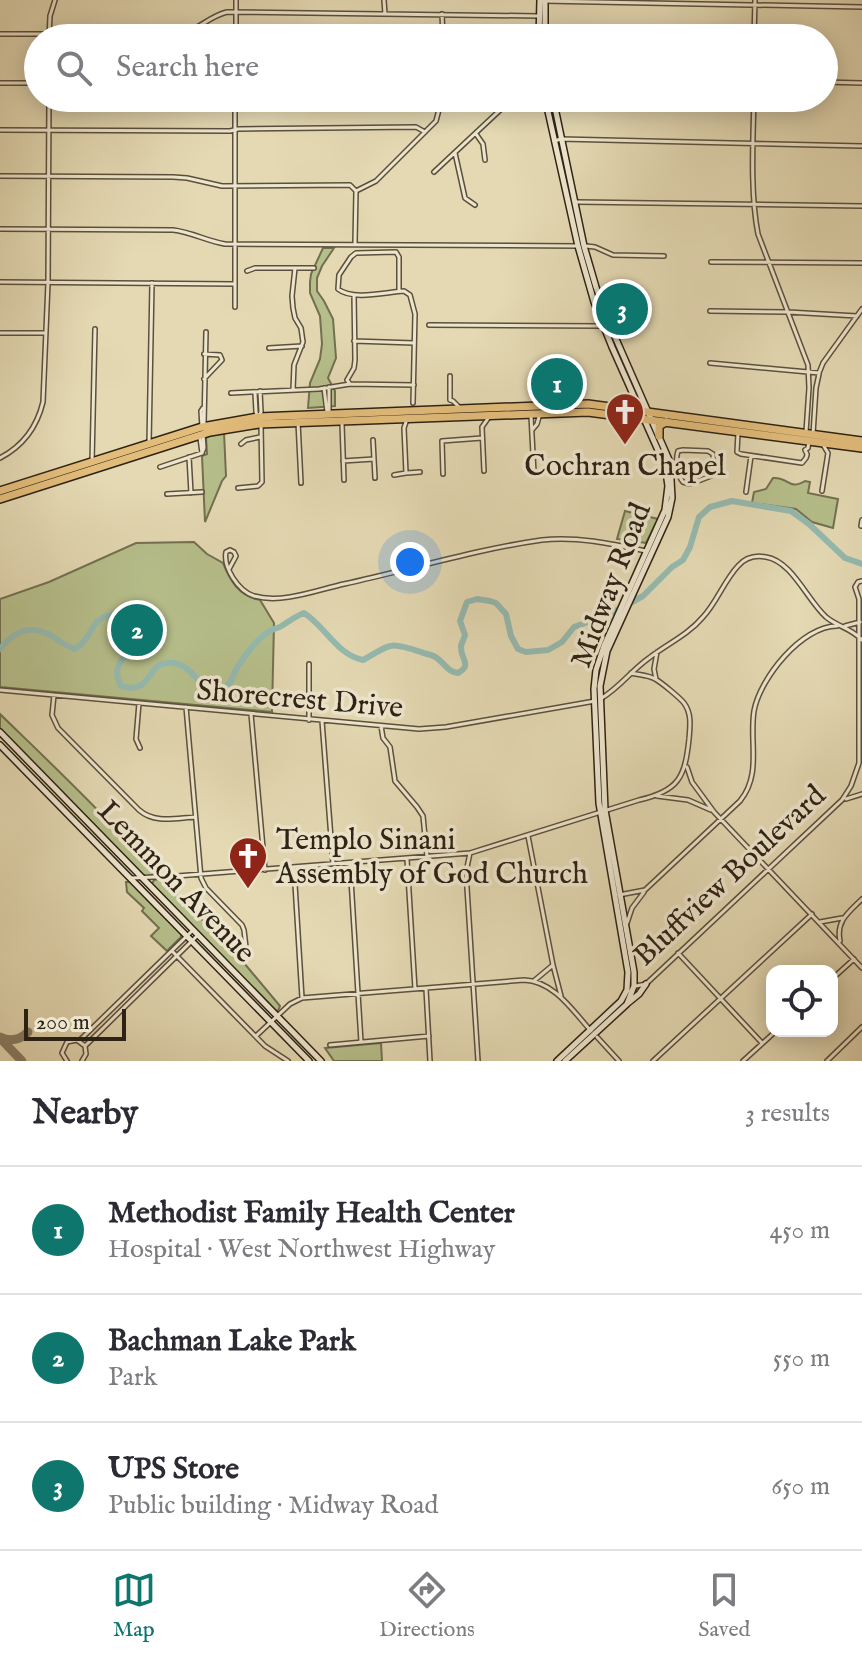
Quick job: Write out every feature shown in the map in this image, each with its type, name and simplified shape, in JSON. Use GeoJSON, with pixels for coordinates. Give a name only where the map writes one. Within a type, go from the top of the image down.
{"type":"FeatureCollection","features":[{"type":"Feature","properties":{"kind":"main road"},"geometry":{"type":"LineString","coordinates":[[542,1],[542,24]]}},
{"type":"Feature","properties":{"kind":"main road","name":"Midway Road"},"geometry":{"type":"LineString","coordinates":[[549,112],[581,246],[606,325],[663,460],[674,471]]}},
{"type":"Feature","properties":{"kind":"main road","name":"Midway Road"},"geometry":{"type":"LineString","coordinates":[[556,112],[557,140]]}},
{"type":"Feature","properties":{"kind":"main road"},"geometry":{"type":"LineString","coordinates":[[259,420],[298,422],[328,417],[341,420],[490,415],[568,407],[570,404]]}},
{"type":"Feature","properties":{"kind":"main road"},"geometry":{"type":"LineString","coordinates":[[537,411],[570,404],[606,406],[667,421],[738,431],[862,441]]}},
{"type":"Feature","properties":{"kind":"main road"},"geometry":{"type":"LineString","coordinates":[[1,494],[202,430],[233,427],[259,420],[439,409],[646,415],[862,448]]}},
{"type":"Feature","properties":{"kind":"main road","name":"Midway Road"},"geometry":{"type":"LineString","coordinates":[[597,700],[604,662],[638,585],[667,504],[668,486],[674,471],[646,415]]}},
{"type":"Feature","properties":{"kind":"main road"},"geometry":{"type":"LineString","coordinates":[[659,436],[659,426],[667,421]]}},
{"type":"Feature","properties":{"kind":"main road","name":"Midway Road"},"geometry":{"type":"LineString","coordinates":[[618,895],[602,811],[595,677],[598,660],[649,552]]}},
{"type":"Feature","properties":{"kind":"main road","name":"Lemmon Avenue"},"geometry":{"type":"LineString","coordinates":[[0,732],[321,1061]]}},
{"type":"Feature","properties":{"kind":"main road","name":"Lemmon Avenue"},"geometry":{"type":"LineString","coordinates":[[0,745],[309,1061]]}},
{"type":"Feature","properties":{"kind":"main road"},"geometry":{"type":"LineString","coordinates":[[88,834],[94,827]]}},
{"type":"Feature","properties":{"kind":"main road"},"geometry":{"type":"LineString","coordinates":[[618,895],[634,972],[631,986]]}},
{"type":"Feature","properties":{"kind":"main road"},"geometry":{"type":"LineString","coordinates":[[618,895],[631,986]]}},
{"type":"Feature","properties":{"kind":"main road"},"geometry":{"type":"LineString","coordinates":[[627,1004],[646,984]]}},
{"type":"Feature","properties":{"kind":"main road","name":"Bluffview Boulevard"},"geometry":{"type":"LineString","coordinates":[[565,1061],[627,1004],[631,986]]}},
{"type":"Feature","properties":{"kind":"main road","name":"Bluffview Boulevard"},"geometry":{"type":"LineString","coordinates":[[557,1061],[594,1034],[631,986]]}},
{"type":"Feature","properties":{"kind":"street"},"geometry":{"type":"LineString","coordinates":[[50,24],[55,0]]}},
{"type":"Feature","properties":{"kind":"street"},"geometry":{"type":"LineString","coordinates":[[236,0],[236,24]]}},
{"type":"Feature","properties":{"kind":"street"},"geometry":{"type":"LineString","coordinates":[[384,0],[385,14]]}},
{"type":"Feature","properties":{"kind":"street"},"geometry":{"type":"LineString","coordinates":[[542,1],[862,7]]}},
{"type":"Feature","properties":{"kind":"street"},"geometry":{"type":"LineString","coordinates":[[754,3],[754,24]]}},
{"type":"Feature","properties":{"kind":"street"},"geometry":{"type":"LineString","coordinates":[[202,24],[213,16],[227,12],[542,16]]}},
{"type":"Feature","properties":{"kind":"street"},"geometry":{"type":"LineString","coordinates":[[442,14],[442,24]]}},
{"type":"Feature","properties":{"kind":"street"},"geometry":{"type":"LineString","coordinates":[[0,34],[24,35]]}},
{"type":"Feature","properties":{"kind":"street"},"geometry":{"type":"LineString","coordinates":[[838,82],[862,83]]}},
{"type":"Feature","properties":{"kind":"street"},"geometry":{"type":"LineString","coordinates":[[0,83],[24,83]]}},
{"type":"Feature","properties":{"kind":"street"},"geometry":{"type":"LineString","coordinates":[[0,458],[22,442],[34,428],[45,391],[49,112]]}},
{"type":"Feature","properties":{"kind":"street"},"geometry":{"type":"LineString","coordinates":[[235,112],[235,307]]}},
{"type":"Feature","properties":{"kind":"street"},"geometry":{"type":"LineString","coordinates":[[356,191],[376,181],[436,121],[438,112]]}},
{"type":"Feature","properties":{"kind":"street"},"geometry":{"type":"LineString","coordinates":[[434,172],[499,112]]}},
{"type":"Feature","properties":{"kind":"street"},"geometry":{"type":"LineString","coordinates":[[754,112],[754,205],[758,234],[810,372],[809,439]]}},
{"type":"Feature","properties":{"kind":"street"},"geometry":{"type":"LineString","coordinates":[[0,130],[416,127],[425,132]]}},
{"type":"Feature","properties":{"kind":"street"},"geometry":{"type":"LineString","coordinates":[[476,134],[483,144],[485,160]]}},
{"type":"Feature","properties":{"kind":"street"},"geometry":{"type":"LineString","coordinates":[[557,140],[862,146]]}},
{"type":"Feature","properties":{"kind":"street"},"geometry":{"type":"LineString","coordinates":[[455,153],[465,198],[475,205]]}},
{"type":"Feature","properties":{"kind":"street"},"geometry":{"type":"LineString","coordinates":[[0,176],[173,177],[222,186],[350,185],[356,191],[355,244]]}},
{"type":"Feature","properties":{"kind":"street"},"geometry":{"type":"LineString","coordinates":[[572,202],[862,206]]}},
{"type":"Feature","properties":{"kind":"street"},"geometry":{"type":"LineString","coordinates":[[0,229],[182,231],[212,241],[235,244],[581,246],[595,247],[613,255],[664,256]]}},
{"type":"Feature","properties":{"kind":"street"},"geometry":{"type":"LineString","coordinates":[[399,291],[399,254],[390,252],[356,253],[338,279],[340,292],[408,293],[415,314],[413,403]]}},
{"type":"Feature","properties":{"kind":"street"},"geometry":{"type":"LineString","coordinates":[[711,262],[862,263]]}},
{"type":"Feature","properties":{"kind":"street"},"geometry":{"type":"LineString","coordinates":[[247,271],[255,268],[314,268]]}},
{"type":"Feature","properties":{"kind":"street"},"geometry":{"type":"LineString","coordinates":[[293,390],[294,365],[303,335],[293,308],[295,268]]}},
{"type":"Feature","properties":{"kind":"street"},"geometry":{"type":"LineString","coordinates":[[0,282],[235,284]]}},
{"type":"Feature","properties":{"kind":"street"},"geometry":{"type":"LineString","coordinates":[[150,447],[152,283]]}},
{"type":"Feature","properties":{"kind":"street"},"geometry":{"type":"LineString","coordinates":[[350,384],[347,380],[355,360],[354,294]]}},
{"type":"Feature","properties":{"kind":"street"},"geometry":{"type":"LineString","coordinates":[[738,431],[737,452],[802,463],[807,455],[804,451],[809,439],[819,373],[862,309]]}},
{"type":"Feature","properties":{"kind":"street"},"geometry":{"type":"LineString","coordinates":[[710,311],[857,316]]}},
{"type":"Feature","properties":{"kind":"street"},"geometry":{"type":"LineString","coordinates":[[429,325],[606,325]]}},
{"type":"Feature","properties":{"kind":"street"},"geometry":{"type":"LineString","coordinates":[[92,466],[95,329]]}},
{"type":"Feature","properties":{"kind":"street"},"geometry":{"type":"LineString","coordinates":[[160,467],[202,453],[206,332]]}},
{"type":"Feature","properties":{"kind":"street"},"geometry":{"type":"LineString","coordinates":[[0,333],[46,333]]}},
{"type":"Feature","properties":{"kind":"street"},"geometry":{"type":"LineString","coordinates":[[354,341],[414,343]]}},
{"type":"Feature","properties":{"kind":"street"},"geometry":{"type":"LineString","coordinates":[[269,348],[302,346]]}},
{"type":"Feature","properties":{"kind":"street"},"geometry":{"type":"LineString","coordinates":[[204,354],[220,355],[222,360],[204,379]]}},
{"type":"Feature","properties":{"kind":"street"},"geometry":{"type":"LineString","coordinates":[[710,363],[819,373]]}},
{"type":"Feature","properties":{"kind":"street"},"geometry":{"type":"LineString","coordinates":[[450,376],[450,400]]}},
{"type":"Feature","properties":{"kind":"street"},"geometry":{"type":"LineString","coordinates":[[231,393],[350,384],[414,385]]}},
{"type":"Feature","properties":{"kind":"street"},"geometry":{"type":"LineString","coordinates":[[327,387],[325,410],[328,417]]}},
{"type":"Feature","properties":{"kind":"street"},"geometry":{"type":"LineString","coordinates":[[238,488],[261,485],[259,420],[256,412],[258,391]]}},
{"type":"Feature","properties":{"kind":"street"},"geometry":{"type":"LineString","coordinates":[[450,400],[460,409]]}},
{"type":"Feature","properties":{"kind":"street"},"geometry":{"type":"LineString","coordinates":[[439,409],[450,400]]}},
{"type":"Feature","properties":{"kind":"street"},"geometry":{"type":"LineString","coordinates":[[534,473],[532,430],[537,411]]}},
{"type":"Feature","properties":{"kind":"street"},"geometry":{"type":"LineString","coordinates":[[532,430],[537,424],[537,411]]}},
{"type":"Feature","properties":{"kind":"street"},"geometry":{"type":"LineString","coordinates":[[473,415],[482,427]]}},
{"type":"Feature","properties":{"kind":"street"},"geometry":{"type":"LineString","coordinates":[[484,471],[482,427],[490,415]]}},
{"type":"Feature","properties":{"kind":"street"},"geometry":{"type":"LineString","coordinates":[[402,418],[406,473]]}},
{"type":"Feature","properties":{"kind":"street"},"geometry":{"type":"LineString","coordinates":[[402,418],[404,428]]}},
{"type":"Feature","properties":{"kind":"street"},"geometry":{"type":"LineString","coordinates":[[341,420],[344,480]]}},
{"type":"Feature","properties":{"kind":"street"},"geometry":{"type":"LineString","coordinates":[[298,422],[301,483]]}},
{"type":"Feature","properties":{"kind":"street"},"geometry":{"type":"LineString","coordinates":[[241,444],[260,437]]}},
{"type":"Feature","properties":{"kind":"street"},"geometry":{"type":"LineString","coordinates":[[443,474],[442,441],[482,438]]}},
{"type":"Feature","properties":{"kind":"street"},"geometry":{"type":"LineString","coordinates":[[373,440],[375,478]]}},
{"type":"Feature","properties":{"kind":"street"},"geometry":{"type":"LineString","coordinates":[[822,443],[828,453],[822,491]]}},
{"type":"Feature","properties":{"kind":"street"},"geometry":{"type":"LineString","coordinates":[[828,453],[838,446]]}},
{"type":"Feature","properties":{"kind":"street"},"geometry":{"type":"LineString","coordinates":[[680,450],[713,454],[714,469],[708,478],[687,484],[674,471],[680,450]]}},
{"type":"Feature","properties":{"kind":"street"},"geometry":{"type":"LineString","coordinates":[[746,492],[751,456]]}},
{"type":"Feature","properties":{"kind":"street"},"geometry":{"type":"LineString","coordinates":[[189,457],[191,493]]}},
{"type":"Feature","properties":{"kind":"street"},"geometry":{"type":"LineString","coordinates":[[343,461],[374,459]]}},
{"type":"Feature","properties":{"kind":"street"},"geometry":{"type":"LineString","coordinates":[[394,475],[420,472]]}},
{"type":"Feature","properties":{"kind":"street"},"geometry":{"type":"LineString","coordinates":[[167,494],[202,492]]}},
{"type":"Feature","properties":{"kind":"street"},"geometry":{"type":"LineString","coordinates":[[861,526],[862,520]]}},
{"type":"Feature","properties":{"kind":"street"},"geometry":{"type":"LineString","coordinates":[[229,569],[232,577],[249,594],[279,598],[540,540],[583,540],[649,552]]}},
{"type":"Feature","properties":{"kind":"street"},"geometry":{"type":"LineString","coordinates":[[597,700],[611,693],[657,652],[698,623],[735,569],[751,558],[771,558],[785,567],[825,616],[852,630],[861,639]]}},
{"type":"Feature","properties":{"kind":"street","name":"Bluffview Boulevard"},"geometry":{"type":"LineString","coordinates":[[631,986],[646,984],[842,800],[851,786],[859,763],[861,598],[855,587],[862,581]]}},
{"type":"Feature","properties":{"kind":"street"},"geometry":{"type":"LineString","coordinates":[[821,628],[825,616]]}},
{"type":"Feature","properties":{"kind":"street"},"geometry":{"type":"LineString","coordinates":[[626,931],[629,915],[645,890],[744,796],[754,766],[754,713],[759,694],[787,652],[821,628],[860,622]]}},
{"type":"Feature","properties":{"kind":"street"},"geometry":{"type":"LineString","coordinates":[[657,652],[654,669],[657,680]]}},
{"type":"Feature","properties":{"kind":"street"},"geometry":{"type":"LineString","coordinates":[[309,664],[309,720]]}},
{"type":"Feature","properties":{"kind":"street"},"geometry":{"type":"LineString","coordinates":[[130,878],[470,853],[655,796],[675,783],[682,774],[686,763],[689,713],[681,700],[657,680],[631,673]]}},
{"type":"Feature","properties":{"kind":"street","name":"Shorecrest Drive"},"geometry":{"type":"LineString","coordinates":[[0,690],[419,729],[597,700]]}},
{"type":"Feature","properties":{"kind":"street"},"geometry":{"type":"LineString","coordinates":[[54,695],[52,715],[58,728],[139,810],[156,819],[195,817]]}},
{"type":"Feature","properties":{"kind":"street"},"geometry":{"type":"LineString","coordinates":[[139,703],[136,739],[140,748]]}},
{"type":"Feature","properties":{"kind":"street"},"geometry":{"type":"LineString","coordinates":[[186,707],[201,880],[242,925],[247,956]]}},
{"type":"Feature","properties":{"kind":"street"},"geometry":{"type":"LineString","coordinates":[[251,714],[265,870]]}},
{"type":"Feature","properties":{"kind":"street"},"geometry":{"type":"LineString","coordinates":[[322,721],[333,864]]}},
{"type":"Feature","properties":{"kind":"street"},"geometry":{"type":"LineString","coordinates":[[381,726],[383,738],[390,747],[395,781],[423,816],[427,857]]}},
{"type":"Feature","properties":{"kind":"street"},"geometry":{"type":"LineString","coordinates":[[686,763],[692,782],[714,812]]}},
{"type":"Feature","properties":{"kind":"street"},"geometry":{"type":"LineString","coordinates":[[859,763],[862,769]]}},
{"type":"Feature","properties":{"kind":"street"},"geometry":{"type":"LineString","coordinates":[[842,800],[862,794]]}},
{"type":"Feature","properties":{"kind":"street"},"geometry":{"type":"LineString","coordinates":[[655,796],[688,800],[722,818],[862,968]]}},
{"type":"Feature","properties":{"kind":"street"},"geometry":{"type":"LineString","coordinates":[[528,835],[553,965],[563,1000]]}},
{"type":"Feature","properties":{"kind":"street"},"geometry":{"type":"LineString","coordinates":[[470,853],[466,872],[478,1061]]}},
{"type":"Feature","properties":{"kind":"street"},"geometry":{"type":"LineString","coordinates":[[407,859],[415,989]]}},
{"type":"Feature","properties":{"kind":"street"},"geometry":{"type":"LineString","coordinates":[[350,863],[361,1042]]}},
{"type":"Feature","properties":{"kind":"street"},"geometry":{"type":"LineString","coordinates":[[294,868],[302,998]]}},
{"type":"Feature","properties":{"kind":"street"},"geometry":{"type":"LineString","coordinates":[[618,895],[645,890]]}},
{"type":"Feature","properties":{"kind":"street"},"geometry":{"type":"LineString","coordinates":[[634,893],[636,901]]}},
{"type":"Feature","properties":{"kind":"street"},"geometry":{"type":"LineString","coordinates":[[820,922],[842,918],[862,899]]}},
{"type":"Feature","properties":{"kind":"street"},"geometry":{"type":"LineString","coordinates":[[653,1061],[812,914]]}},
{"type":"Feature","properties":{"kind":"street"},"geometry":{"type":"LineString","coordinates":[[842,918],[839,937],[844,948]]}},
{"type":"Feature","properties":{"kind":"street"},"geometry":{"type":"LineString","coordinates":[[67,1061],[62,1053],[64,1045],[70,1040],[80,1040],[187,935],[196,932]]}},
{"type":"Feature","properties":{"kind":"street"},"geometry":{"type":"LineString","coordinates":[[85,1046],[193,941],[196,932]]}},
{"type":"Feature","properties":{"kind":"street"},"geometry":{"type":"LineString","coordinates":[[172,951],[265,1046],[288,1061]]}},
{"type":"Feature","properties":{"kind":"street"},"geometry":{"type":"LineString","coordinates":[[678,953],[762,1043]]}},
{"type":"Feature","properties":{"kind":"street"},"geometry":{"type":"LineString","coordinates":[[838,974],[854,959]]}},
{"type":"Feature","properties":{"kind":"street"},"geometry":{"type":"LineString","coordinates":[[535,980],[553,965]]}},
{"type":"Feature","properties":{"kind":"street"},"geometry":{"type":"LineString","coordinates":[[256,1036],[290,1004],[302,998],[535,980],[563,1000],[619,1061]]}},
{"type":"Feature","properties":{"kind":"street"},"geometry":{"type":"LineString","coordinates":[[425,988],[430,1061]]}},
{"type":"Feature","properties":{"kind":"street"},"geometry":{"type":"LineString","coordinates":[[130,991],[136,996]]}},
{"type":"Feature","properties":{"kind":"street"},"geometry":{"type":"LineString","coordinates":[[115,1006],[120,1011]]}},
{"type":"Feature","properties":{"kind":"street"},"geometry":{"type":"LineString","coordinates":[[827,1061],[862,1027]]}},
{"type":"Feature","properties":{"kind":"street"},"geometry":{"type":"LineString","coordinates":[[92,1029],[98,1034]]}},
{"type":"Feature","properties":{"kind":"street"},"geometry":{"type":"LineString","coordinates":[[330,1045],[429,1036]]}},
{"type":"Feature","properties":{"kind":"street"},"geometry":{"type":"LineString","coordinates":[[743,1061],[769,1037]]}},
{"type":"Feature","properties":{"kind":"street"},"geometry":{"type":"LineString","coordinates":[[80,1040],[86,1054],[82,1061]]}},
{"type":"Feature","properties":{"kind":"green space"},"geometry":{"type":"Polygon","coordinates":[[[323,248],[334,248],[317,278],[317,291],[333,319],[336,358],[328,378],[335,391],[335,406],[308,408],[310,383],[320,359],[322,344],[320,316],[310,293],[310,282],[323,248]]]}},
{"type":"Feature","properties":{"kind":"green space"},"geometry":{"type":"Polygon","coordinates":[[[224,432],[226,476],[205,522],[202,456],[207,454],[206,437],[224,432]]]}},
{"type":"Feature","properties":{"kind":"green space"},"geometry":{"type":"Polygon","coordinates":[[[773,478],[795,485],[810,482],[808,493],[838,499],[833,528],[812,522],[796,509],[752,503],[754,492],[766,489],[773,478]]]}},
{"type":"Feature","properties":{"kind":"green space"},"geometry":{"type":"Polygon","coordinates":[[[625,511],[658,519],[646,543],[617,539],[625,511]]]}},
{"type":"Feature","properties":{"kind":"green space"},"geometry":{"type":"Polygon","coordinates":[[[194,542],[223,563],[232,582],[241,591],[260,600],[274,623],[272,712],[0,687],[0,599],[49,582],[136,543],[194,542]]]}},
{"type":"Feature","properties":{"kind":"green space"},"geometry":{"type":"Polygon","coordinates":[[[0,714],[160,875],[143,875],[0,729],[0,714]]]}},
{"type":"Feature","properties":{"kind":"green space"},"geometry":{"type":"Polygon","coordinates":[[[165,878],[171,888],[239,957],[280,1006],[278,1011],[152,884],[154,880],[165,878]]]}},
{"type":"Feature","properties":{"kind":"green space"},"geometry":{"type":"Polygon","coordinates":[[[126,882],[130,882],[181,934],[167,951],[151,936],[159,928],[127,892],[126,882]]]}},
{"type":"Feature","properties":{"kind":"green space"},"geometry":{"type":"Polygon","coordinates":[[[381,1043],[382,1061],[334,1061],[325,1048],[381,1043]]]}},
{"type":"Feature","properties":{"kind":"waterway"},"geometry":{"type":"LineString","coordinates":[[0,649],[14,635],[26,630],[46,633],[75,649],[100,619],[114,614],[133,628],[136,638],[117,670],[121,686],[139,686],[160,665],[176,663],[206,686],[220,689],[229,683],[262,637],[304,613],[354,657],[363,660],[396,645],[434,656],[449,670],[458,673],[465,667],[461,651],[465,635],[460,621],[467,602],[477,599],[496,603],[506,614],[511,636],[518,649],[526,652],[548,650],[562,642],[574,627],[610,614],[643,596],[683,560],[699,517],[710,507],[732,501],[791,511],[845,558],[862,564]]}},
{"type":"Feature","properties":{"kind":"taxiway"},"geometry":{"type":"LineString","coordinates":[[0,1037],[15,1039],[28,1032]]}},
{"type":"Feature","properties":{"kind":"taxiway"},"geometry":{"type":"LineString","coordinates":[[0,1038],[22,1061]]}},
{"type":"Feature","properties":{"kind":"place","name":"UPS Store"},"geometry":{"type":"Point","coordinates":[622,309]}},
{"type":"Feature","properties":{"kind":"place","name":"Methodist Family Health Center"},"geometry":{"type":"Point","coordinates":[557,384]}},
{"type":"Feature","properties":{"kind":"place","name":"Cochran Chapel"},"geometry":{"type":"Point","coordinates":[625,446]}},
{"type":"Feature","properties":{"kind":"place","name":"Bachman Lake Park"},"geometry":{"type":"Point","coordinates":[137,630]}},
{"type":"Feature","properties":{"kind":"place","name":"Templo Sinani Assembly of God Church"},"geometry":{"type":"Point","coordinates":[248,890]}}]}
